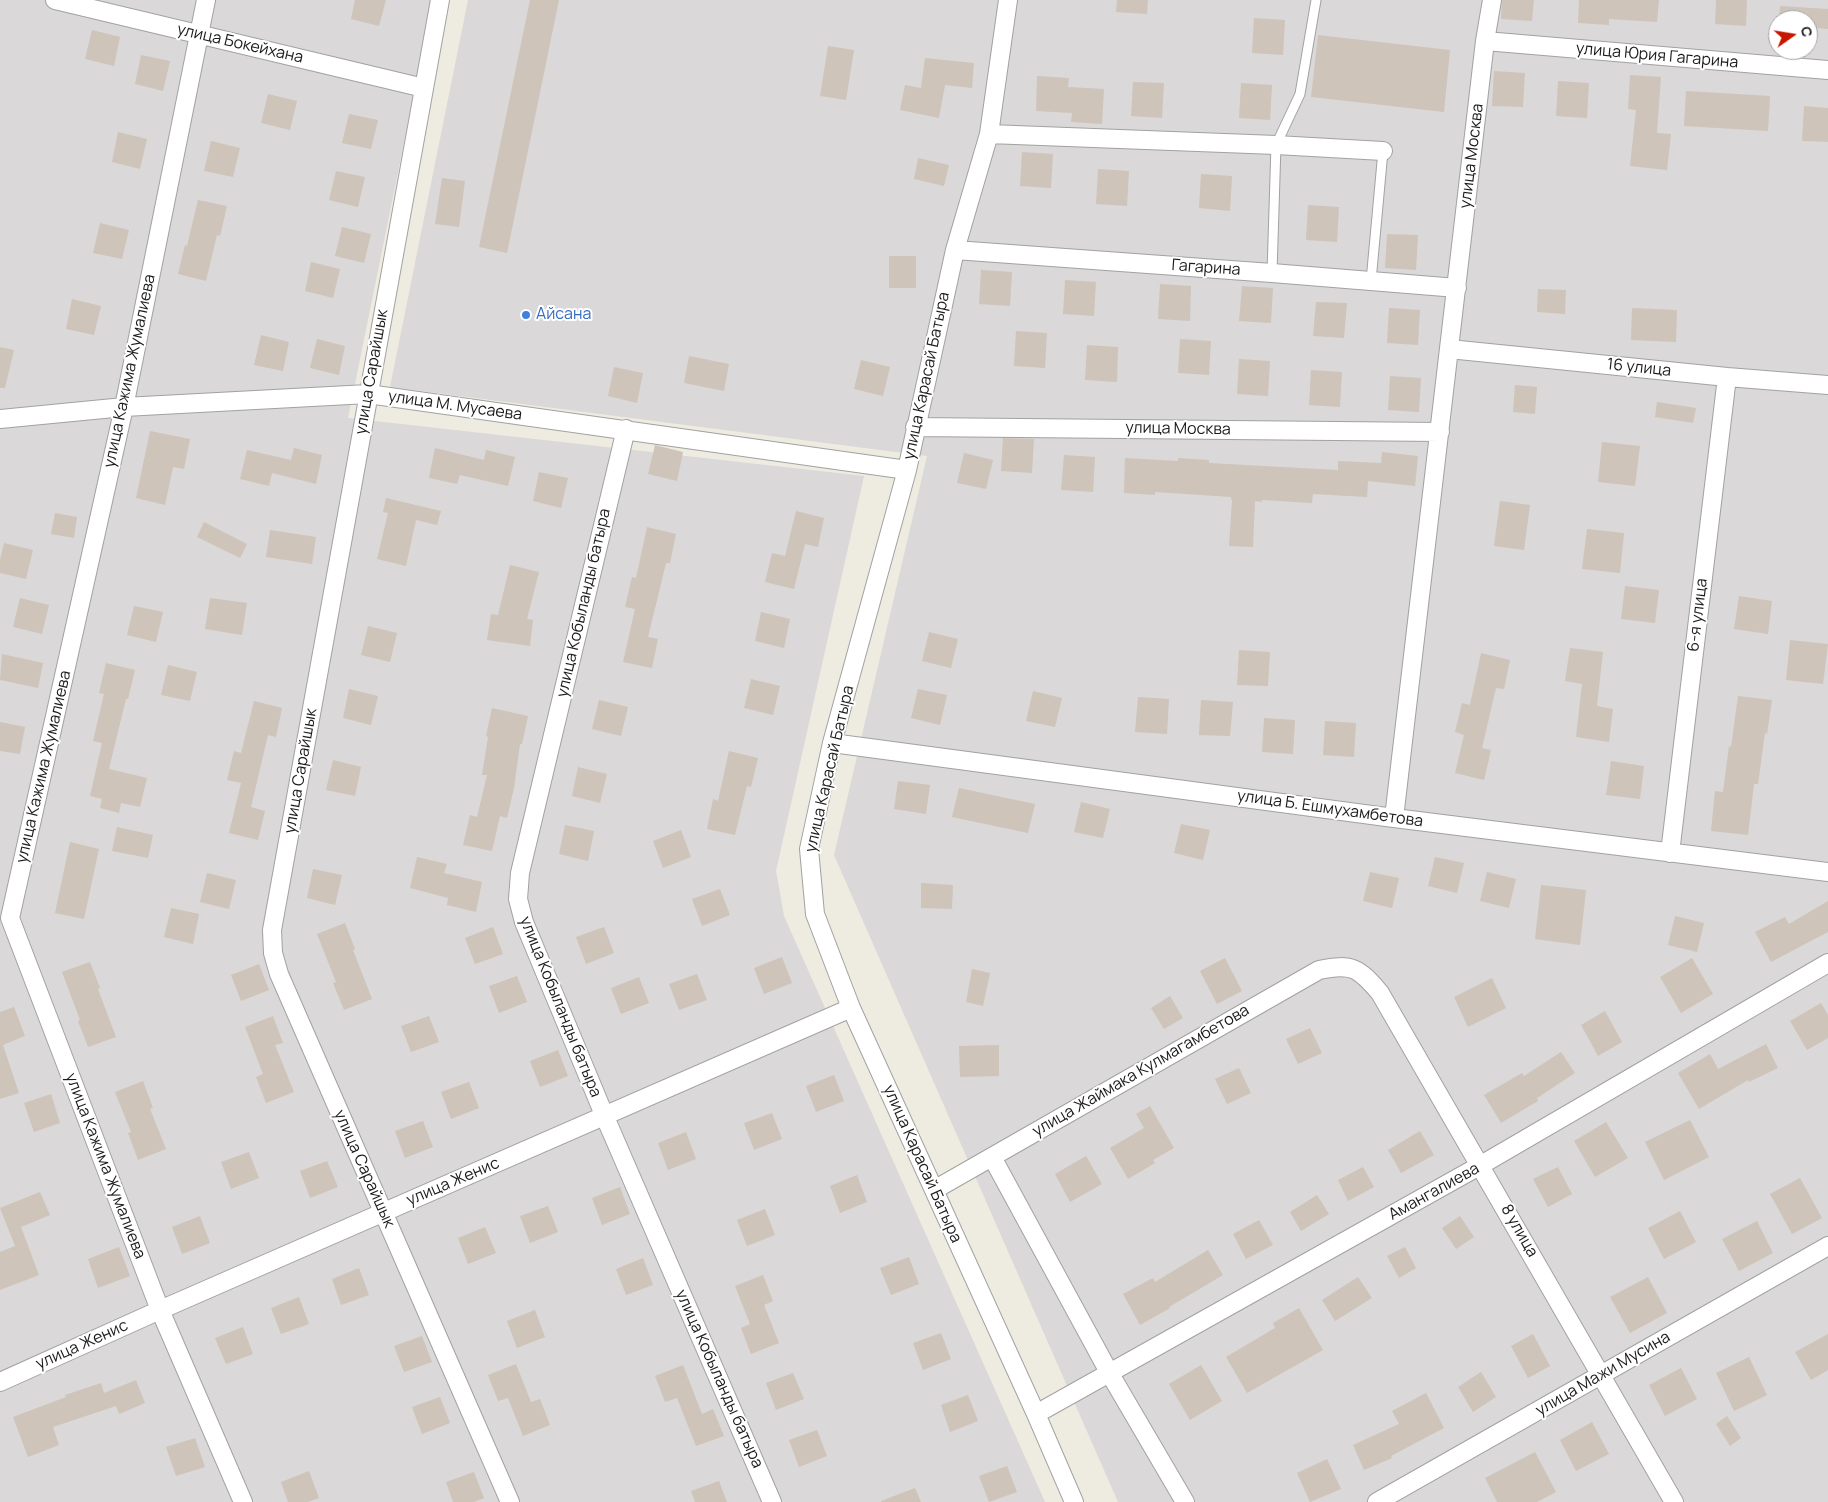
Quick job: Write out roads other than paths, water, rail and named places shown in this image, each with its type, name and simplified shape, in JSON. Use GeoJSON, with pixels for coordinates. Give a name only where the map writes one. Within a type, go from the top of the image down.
{"type":"FeatureCollection","features":[{"type":"Feature","properties":{"kind":"street","name":"улица Бокейхана"},"geometry":{"type":"LineString","coordinates":[[55,0],[424,88]]}},
{"type":"Feature","properties":{"kind":"street","name":"улица Кажима Жумалиева"},"geometry":{"type":"LineString","coordinates":[[206,0],[124,407],[5,924],[160,1310],[243,1502]]}},
{"type":"Feature","properties":{"kind":"street","name":"улица Сарайшык"},"geometry":{"type":"LineString","coordinates":[[440,0],[272,930],[273,953],[279,974],[510,1502]]}},
{"type":"Feature","properties":{"kind":"street","name":"улица Карасай Батыра"},"geometry":{"type":"LineString","coordinates":[[1008,0],[990,134],[955,250],[907,470],[832,743],[809,849],[815,914],[851,1008],[1036,1414],[1074,1502]]}},
{"type":"Feature","properties":{"kind":"street","name":"улица Москва"},"geometry":{"type":"LineString","coordinates":[[1394,818],[1485,41],[1492,0]]}},
{"type":"Feature","properties":{"kind":"street","name":"улица Юрия Гагарина"},"geometry":{"type":"LineString","coordinates":[[1485,41],[1828,70]]}},
{"type":"Feature","properties":{"kind":"street"},"geometry":{"type":"LineString","coordinates":[[990,134],[1384,151]]}},
{"type":"Feature","properties":{"kind":"street","name":"Гагарина"},"geometry":{"type":"LineString","coordinates":[[955,250],[1457,288]]}},
{"type":"Feature","properties":{"kind":"street","name":"16 улица"},"geometry":{"type":"LineString","coordinates":[[1449,349],[1727,377],[1828,385]]}},
{"type":"Feature","properties":{"kind":"street","name":"6-я улица"},"geometry":{"type":"LineString","coordinates":[[1670,853],[1727,377]]}},
{"type":"Feature","properties":{"kind":"street","name":"улица М. Мусаева"},"geometry":{"type":"LineString","coordinates":[[0,419],[124,407],[368,394],[907,470]]}},
{"type":"Feature","properties":{"kind":"street","name":"улица Москва"},"geometry":{"type":"LineString","coordinates":[[915,427],[1440,432]]}},
{"type":"Feature","properties":{"kind":"street","name":"улица Кобыланды батыра"},"geometry":{"type":"LineString","coordinates":[[626,429],[520,873],[518,899],[524,922],[604,1117],[772,1502]]}},
{"type":"Feature","properties":{"kind":"street","name":"улица Б. Ешмухамбетова"},"geometry":{"type":"LineString","coordinates":[[832,743],[1394,818],[1828,872]]}},
{"type":"Feature","properties":{"kind":"street","name":"Амангалиева"},"geometry":{"type":"LineString","coordinates":[[1036,1414],[1481,1165],[1828,963]]}},
{"type":"Feature","properties":{"kind":"street","name":"улица Жаймака Кулмагамбетова"},"geometry":{"type":"LineString","coordinates":[[934,1190],[1319,970],[1337,966],[1353,968]]}},
{"type":"Feature","properties":{"kind":"street","name":"8 улица"},"geometry":{"type":"LineString","coordinates":[[1353,968],[1366,977],[1380,993],[1674,1502]]}},
{"type":"Feature","properties":{"kind":"street","name":"улица Женис"},"geometry":{"type":"LineString","coordinates":[[0,1382],[160,1310],[851,1008]]}},
{"type":"Feature","properties":{"kind":"street"},"geometry":{"type":"LineString","coordinates":[[992,1157],[1110,1374],[1185,1502]]}},
{"type":"Feature","properties":{"kind":"street","name":"улица Мажи Мусина"},"geometry":{"type":"LineString","coordinates":[[1377,1502],[1828,1246]]}},
{"type":"Feature","properties":{"kind":"lane"},"geometry":{"type":"LineString","coordinates":[[1272,273],[1276,145],[1300,94],[1316,0]]}},
{"type":"Feature","properties":{"kind":"lane"},"geometry":{"type":"LineString","coordinates":[[1371,281],[1384,151]]}},
{"type":"Feature","properties":{"kind":"place","name":"Айсана"},"geometry":{"type":"Point","coordinates":[526,315]}}]}
